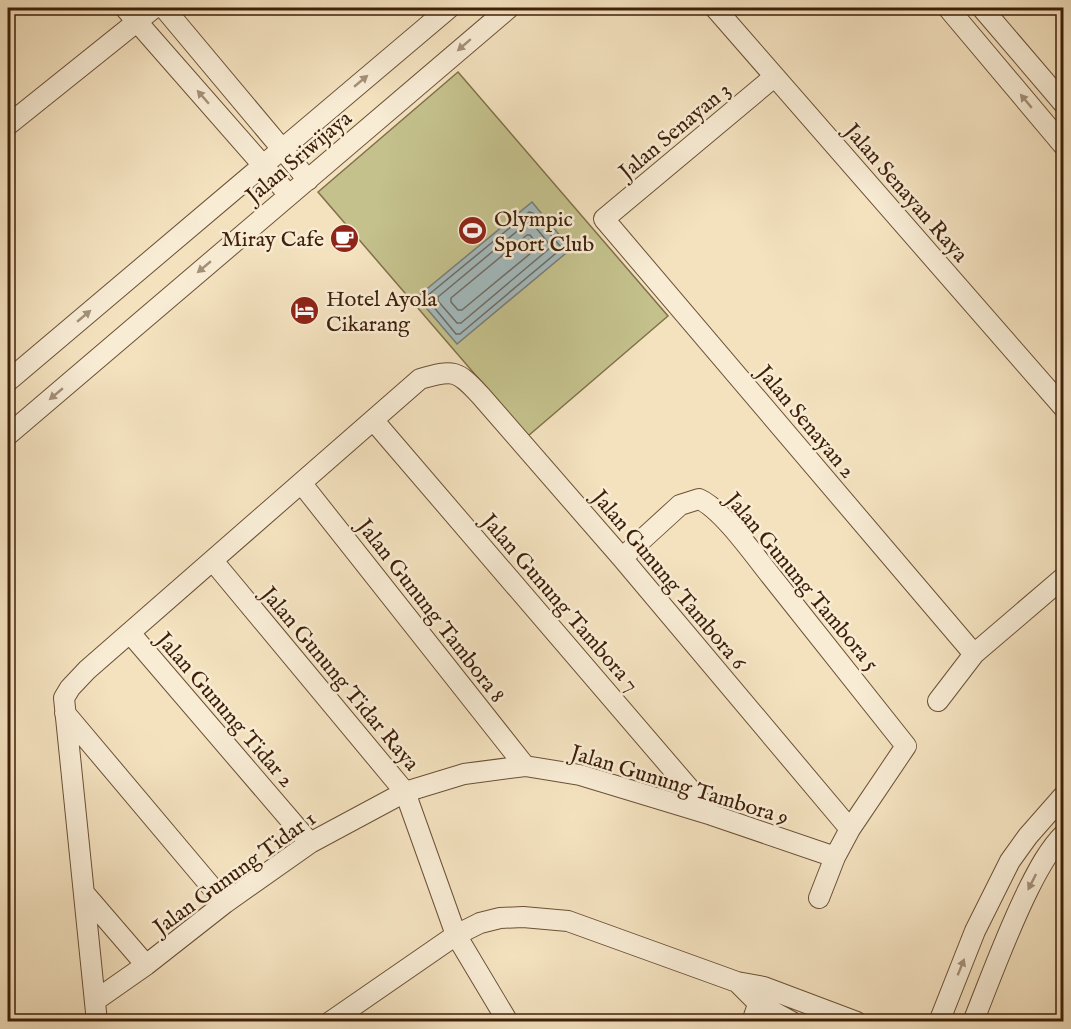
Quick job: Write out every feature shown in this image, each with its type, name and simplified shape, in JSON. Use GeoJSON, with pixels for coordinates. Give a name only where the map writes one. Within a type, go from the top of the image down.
{"type":"FeatureCollection","features":[{"type":"Feature","properties":{"kind":"street"},"geometry":{"type":"LineString","coordinates":[[11,115],[131,15],[154,8]]}},
{"type":"Feature","properties":{"kind":"street"},"geometry":{"type":"LineString","coordinates":[[164,8],[308,180]]}},
{"type":"Feature","properties":{"kind":"street","name":"Jalan Sriwijaya"},"geometry":{"type":"LineString","coordinates":[[8,381],[449,8]]}},
{"type":"Feature","properties":{"kind":"street","name":"Jalan Sriwijaya"},"geometry":{"type":"LineString","coordinates":[[8,435],[509,8]]}},
{"type":"Feature","properties":{"kind":"street","name":"Jalan Senayan Raya"},"geometry":{"type":"LineString","coordinates":[[715,8],[1064,408]]}},
{"type":"Feature","properties":{"kind":"street"},"geometry":{"type":"LineString","coordinates":[[948,8],[1064,146]]}},
{"type":"Feature","properties":{"kind":"street"},"geometry":{"type":"LineString","coordinates":[[982,8],[1062,100]]}},
{"type":"Feature","properties":{"kind":"street"},"geometry":{"type":"LineString","coordinates":[[131,15],[289,195]]}},
{"type":"Feature","properties":{"kind":"street","name":"Jalan Senayan 3"},"geometry":{"type":"LineString","coordinates":[[604,219],[774,77]]}},
{"type":"Feature","properties":{"kind":"street","name":"Jalan Senayan 2"},"geometry":{"type":"LineString","coordinates":[[604,219],[974,654]]}},
{"type":"Feature","properties":{"kind":"street","name":"Jalan Gunung Tambora 6"},"geometry":{"type":"LineString","coordinates":[[374,421],[420,379],[444,372],[463,377],[622,558],[850,829]]}},
{"type":"Feature","properties":{"kind":"street"},"geometry":{"type":"LineString","coordinates":[[97,1022],[64,698],[87,670],[374,421]]}},
{"type":"Feature","properties":{"kind":"street","name":"Jalan Gunung Tambora 7"},"geometry":{"type":"LineString","coordinates":[[374,421],[712,814]]}},
{"type":"Feature","properties":{"kind":"street","name":"Jalan Gunung Tambora 8"},"geometry":{"type":"LineString","coordinates":[[302,484],[525,766]]}},
{"type":"Feature","properties":{"kind":"street","name":"Jalan Gunung Tambora 5"},"geometry":{"type":"LineString","coordinates":[[622,558],[680,505],[699,499],[723,519],[751,551],[906,746],[850,829]]}},
{"type":"Feature","properties":{"kind":"street","name":"Jalan Gunung Tidar Raya"},"geometry":{"type":"LineString","coordinates":[[213,561],[405,792],[456,935],[508,1022]]}},
{"type":"Feature","properties":{"kind":"street"},"geometry":{"type":"LineString","coordinates":[[938,701],[974,654],[1064,577]]}},
{"type":"Feature","properties":{"kind":"street","name":"Jalan Gunung Tidar 2"},"geometry":{"type":"LineString","coordinates":[[130,633],[310,843]]}},
{"type":"Feature","properties":{"kind":"street"},"geometry":{"type":"LineString","coordinates":[[65,713],[225,903]]}},
{"type":"Feature","properties":{"kind":"street","name":"Jalan Gunung Tambora 9"},"geometry":{"type":"LineString","coordinates":[[405,792],[464,774],[525,766],[580,775],[712,814],[835,857]]}},
{"type":"Feature","properties":{"kind":"street","name":"Jalan Gunung Tidar 1"},"geometry":{"type":"LineString","coordinates":[[96,1000],[146,965],[225,903],[310,843],[405,792]]}},
{"type":"Feature","properties":{"kind":"street"},"geometry":{"type":"LineString","coordinates":[[939,1022],[975,931],[1010,861],[1028,836],[1064,795]]}},
{"type":"Feature","properties":{"kind":"street"},"geometry":{"type":"LineString","coordinates":[[819,898],[835,857],[850,829]]}},
{"type":"Feature","properties":{"kind":"street"},"geometry":{"type":"LineString","coordinates":[[973,1022],[1012,921],[1037,873],[1057,840],[1064,834]]}},
{"type":"Feature","properties":{"kind":"street"},"geometry":{"type":"LineString","coordinates":[[84,893],[146,965]]}},
{"type":"Feature","properties":{"kind":"street"},"geometry":{"type":"LineString","coordinates":[[330,1022],[456,935],[480,923],[500,918],[523,917],[568,921],[737,982],[758,1004],[792,1022]]}},
{"type":"Feature","properties":{"kind":"street"},"geometry":{"type":"LineString","coordinates":[[758,1004],[858,1022]]}},
{"type":"Feature","properties":{"kind":"shaded area","name":"Olympic Sport Club"},"geometry":{"type":"Polygon","coordinates":[[[458,72],[668,316],[528,436],[318,192],[458,72]]]}},
{"type":"Feature","properties":{"kind":"water"},"geometry":{"type":"Polygon","coordinates":[[[532,202],[571,249],[457,344],[417,297],[532,202]]]}},
{"type":"Feature","properties":{"kind":"place","name":"Olympic Sport Club"},"geometry":{"type":"Point","coordinates":[473,231]}},
{"type":"Feature","properties":{"kind":"place","name":"Miray Cafe"},"geometry":{"type":"Point","coordinates":[345,238]}},
{"type":"Feature","properties":{"kind":"place","name":"Hotel Ayola Cikarang"},"geometry":{"type":"Point","coordinates":[305,311]}}]}
